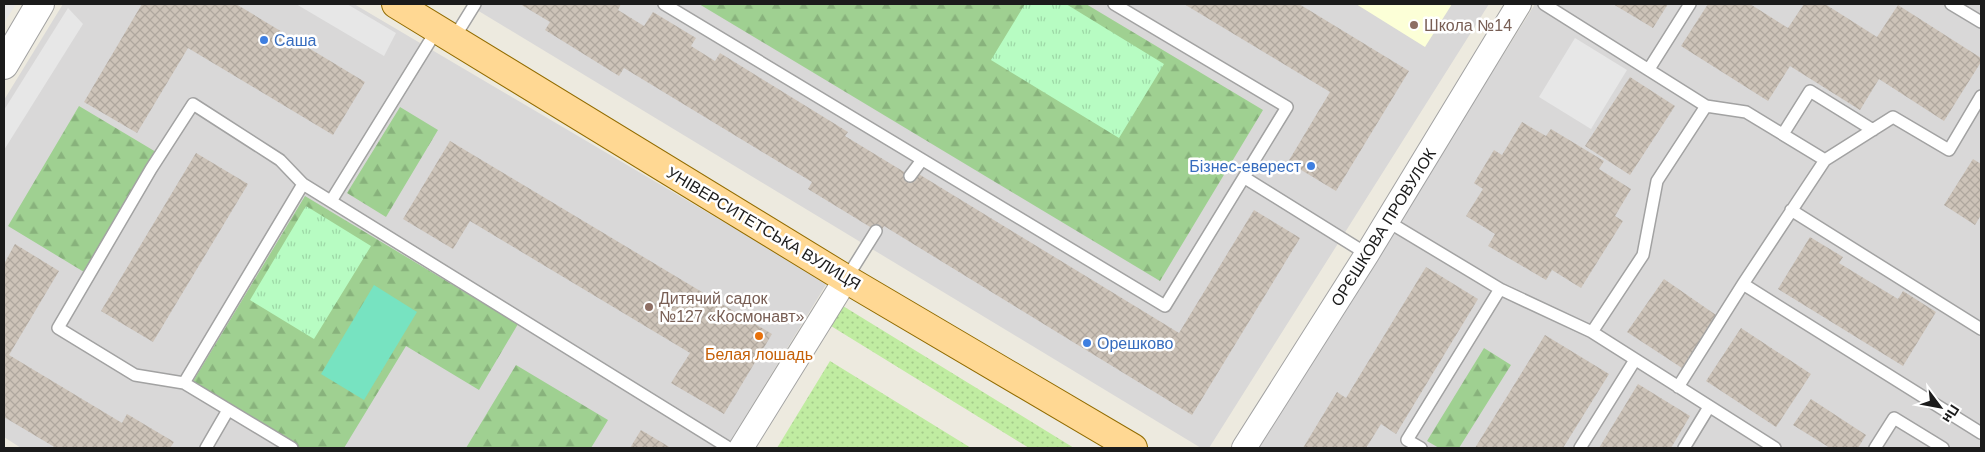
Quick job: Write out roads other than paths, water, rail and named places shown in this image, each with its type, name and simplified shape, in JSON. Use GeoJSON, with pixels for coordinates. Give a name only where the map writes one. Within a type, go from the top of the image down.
{"type":"FeatureCollection","features":[{"type":"Feature","properties":{"kind":"main road","name":"УНІВЕРСИТЕТСЬКА ВУЛИЦЯ"},"geometry":{"type":"LineString","coordinates":[[396,4],[846,279],[1134,448]]}},
{"type":"Feature","properties":{"kind":"street"},"geometry":{"type":"LineString","coordinates":[[4,65],[40,4]]}},
{"type":"Feature","properties":{"kind":"street","name":"ОРЄШКОВА ПРОВУЛОК"},"geometry":{"type":"LineString","coordinates":[[1244,448],[1367,254],[1519,4]]}},
{"type":"Feature","properties":{"kind":"street"},"geometry":{"type":"LineString","coordinates":[[741,448],[846,279]]}},
{"type":"Feature","properties":{"kind":"lane"},"geometry":{"type":"LineString","coordinates":[[331,201],[446,33],[475,4]]}},
{"type":"Feature","properties":{"kind":"lane"},"geometry":{"type":"LineString","coordinates":[[664,4],[1165,306],[1287,107],[1114,4]]}},
{"type":"Feature","properties":{"kind":"lane"},"geometry":{"type":"LineString","coordinates":[[1544,4],[1706,106],[1746,112],[1825,160]]}},
{"type":"Feature","properties":{"kind":"lane"},"geometry":{"type":"LineString","coordinates":[[1650,69],[1690,4]]}},
{"type":"Feature","properties":{"kind":"lane"},"geometry":{"type":"LineString","coordinates":[[1951,4],[1981,22]]}},
{"type":"Feature","properties":{"kind":"lane"},"geometry":{"type":"LineString","coordinates":[[1783,134],[1810,91],[1873,130]]}},
{"type":"Feature","properties":{"kind":"lane"},"geometry":{"type":"LineString","coordinates":[[1678,387],[1825,160],[1893,117],[1949,150],[1981,96]]}},
{"type":"Feature","properties":{"kind":"lane"},"geometry":{"type":"LineString","coordinates":[[292,448],[184,383],[135,375],[58,328],[151,169],[193,104],[280,160],[303,184],[729,448]]}},
{"type":"Feature","properties":{"kind":"lane"},"geometry":{"type":"LineString","coordinates":[[1592,332],[1643,255],[1657,181],[1706,106]]}},
{"type":"Feature","properties":{"kind":"lane"},"geometry":{"type":"LineString","coordinates":[[910,176],[922,160]]}},
{"type":"Feature","properties":{"kind":"lane"},"geometry":{"type":"LineString","coordinates":[[1245,178],[1367,254]]}},
{"type":"Feature","properties":{"kind":"lane"},"geometry":{"type":"LineString","coordinates":[[184,383],[303,184]]}},
{"type":"Feature","properties":{"kind":"lane"},"geometry":{"type":"LineString","coordinates":[[1791,210],[1981,328]]}},
{"type":"Feature","properties":{"kind":"lane"},"geometry":{"type":"LineString","coordinates":[[1387,221],[1500,289],[1592,332],[1775,448]]}},
{"type":"Feature","properties":{"kind":"lane"},"geometry":{"type":"LineString","coordinates":[[846,279],[876,231]]}},
{"type":"Feature","properties":{"kind":"lane"},"geometry":{"type":"LineString","coordinates":[[1743,284],[1981,433]]}},
{"type":"Feature","properties":{"kind":"lane"},"geometry":{"type":"LineString","coordinates":[[1421,448],[1407,440],[1500,289]]}},
{"type":"Feature","properties":{"kind":"lane"},"geometry":{"type":"LineString","coordinates":[[1580,448],[1634,360]]}},
{"type":"Feature","properties":{"kind":"lane"},"geometry":{"type":"LineString","coordinates":[[1684,448],[1709,407]]}},
{"type":"Feature","properties":{"kind":"lane"},"geometry":{"type":"LineString","coordinates":[[206,448],[228,410]]}},
{"type":"Feature","properties":{"kind":"lane"},"geometry":{"type":"LineString","coordinates":[[1875,448],[1894,418],[1943,448]]}},
{"type":"Feature","properties":{"kind":"place","name":"Школа №14"},"geometry":{"type":"Point","coordinates":[1414,25]}},
{"type":"Feature","properties":{"kind":"place","name":"Саша"},"geometry":{"type":"Point","coordinates":[264,40]}},
{"type":"Feature","properties":{"kind":"place","name":"Бізнес-еверест"},"geometry":{"type":"Point","coordinates":[1311,166]}},
{"type":"Feature","properties":{"kind":"place","name":"Дитячий садок №127 «Космонавт»"},"geometry":{"type":"Point","coordinates":[649,307]}},
{"type":"Feature","properties":{"kind":"place","name":"Белая лошадь"},"geometry":{"type":"Point","coordinates":[759,336]}},
{"type":"Feature","properties":{"kind":"place","name":"Орешково"},"geometry":{"type":"Point","coordinates":[1087,343]}}]}
